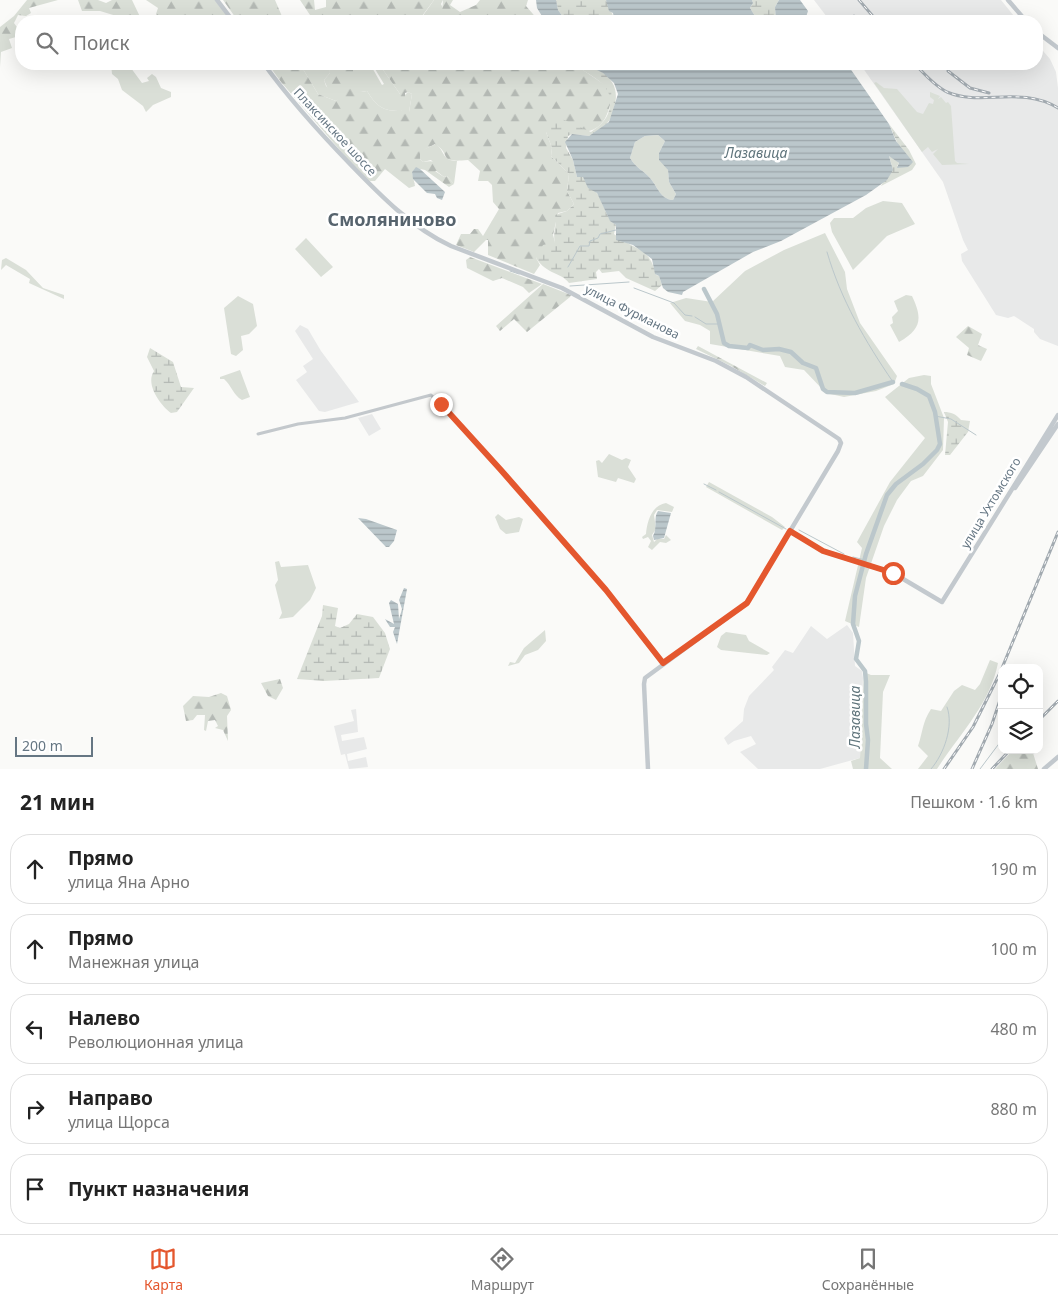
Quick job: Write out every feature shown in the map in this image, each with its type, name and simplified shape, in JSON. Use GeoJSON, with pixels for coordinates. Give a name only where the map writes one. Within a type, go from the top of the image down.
{"type":"FeatureCollection","features":[{"type":"Feature","properties":{"kind":"main road"},"geometry":{"type":"LineString","coordinates":[[217,0],[228,15]]}},
{"type":"Feature","properties":{"kind":"main road"},"geometry":{"type":"LineString","coordinates":[[1008,0],[1021,15]]}},
{"type":"Feature","properties":{"kind":"main road"},"geometry":{"type":"LineString","coordinates":[[1043,37],[1058,48]]}},
{"type":"Feature","properties":{"kind":"main road","name":"Плаксинское шоссе"},"geometry":{"type":"LineString","coordinates":[[268,70],[294,105],[374,188],[398,210],[430,233]]}},
{"type":"Feature","properties":{"kind":"main road","name":"улица Фурманова"},"geometry":{"type":"LineString","coordinates":[[430,233],[451,246],[562,288],[653,337],[732,369],[835,436],[840,443],[823,477],[790,531]]}},
{"type":"Feature","properties":{"kind":"main road","name":"улица Ухтомского"},"geometry":{"type":"LineString","coordinates":[[790,531],[823,551],[893,573],[942,602],[1058,415]]}},
{"type":"Feature","properties":{"kind":"main road"},"geometry":{"type":"LineString","coordinates":[[1009,494],[1058,424]]}},
{"type":"Feature","properties":{"kind":"main road"},"geometry":{"type":"LineString","coordinates":[[648,769],[644,684],[648,674],[747,603],[790,531]]}},
{"type":"Feature","properties":{"kind":"main road"},"geometry":{"type":"LineString","coordinates":[[1044,769],[1058,757]]}},
{"type":"Feature","properties":{"kind":"street"},"geometry":{"type":"LineString","coordinates":[[258,434],[298,424],[344,418],[431,395],[495,463],[606,590],[663,663]]}},
{"type":"Feature","properties":{"kind":"shaded area"},"geometry":{"type":"Polygon","coordinates":[[[814,0],[1001,0],[1013,15],[825,15],[814,0]]]}},
{"type":"Feature","properties":{"kind":"shaded area"},"geometry":{"type":"Polygon","coordinates":[[[1043,51],[1050,59],[1056,72],[1058,88],[1058,346],[1040,339],[1034,332],[1034,329],[1014,316],[1008,318],[996,315],[962,261],[961,254],[968,250],[943,182],[864,70],[1043,70],[1043,51]]]}},
{"type":"Feature","properties":{"kind":"shaded area"},"geometry":{"type":"Polygon","coordinates":[[[300,325],[308,329],[321,351],[359,402],[325,412],[319,411],[296,380],[307,372],[303,366],[313,359],[295,331],[300,325]]]}},
{"type":"Feature","properties":{"kind":"shaded area"},"geometry":{"type":"Polygon","coordinates":[[[372,414],[381,429],[369,436],[358,418],[372,414]]]}},
{"type":"Feature","properties":{"kind":"shaded area"},"geometry":{"type":"Polygon","coordinates":[[[847,625],[853,633],[855,666],[862,671],[863,678],[860,758],[820,769],[758,769],[740,752],[756,744],[751,736],[734,741],[728,745],[724,738],[743,721],[744,709],[749,696],[774,670],[772,667],[785,650],[793,653],[811,626],[827,639],[847,625]]]}},
{"type":"Feature","properties":{"kind":"shaded area"},"geometry":{"type":"Polygon","coordinates":[[[356,709],[358,732],[341,735],[342,741],[364,737],[367,749],[347,754],[348,761],[366,757],[368,767],[349,769],[345,754],[341,755],[334,726],[354,721],[351,710],[356,709]]]}},
{"type":"Feature","properties":{"kind":"green space"},"geometry":{"type":"Polygon","coordinates":[[[27,0],[58,0],[29,8],[31,13],[28,15],[15,15],[15,37],[9,39],[12,48],[1,52],[0,67],[0,27],[14,16],[27,0]]]}},
{"type":"Feature","properties":{"kind":"green space"},"geometry":{"type":"Polygon","coordinates":[[[78,0],[98,0],[106,3],[112,0],[132,0],[139,15],[113,15],[100,11],[82,11],[78,0]]]}},
{"type":"Feature","properties":{"kind":"green space"},"geometry":{"type":"Polygon","coordinates":[[[146,0],[215,0],[226,15],[156,15],[158,8],[146,0]]]}},
{"type":"Feature","properties":{"kind":"green space"},"geometry":{"type":"Polygon","coordinates":[[[223,0],[275,0],[281,15],[234,15],[223,0]]]}},
{"type":"Feature","properties":{"kind":"green space"},"geometry":{"type":"Polygon","coordinates":[[[300,0],[314,0],[315,10],[326,7],[326,0],[434,0],[423,15],[310,15],[300,0]]]}},
{"type":"Feature","properties":{"kind":"green space"},"geometry":{"type":"Polygon","coordinates":[[[434,0],[443,0],[441,4],[446,15],[423,15],[434,0]]]}},
{"type":"Feature","properties":{"kind":"green space"},"geometry":{"type":"Polygon","coordinates":[[[443,0],[453,0],[450,5],[460,12],[476,5],[480,0],[528,0],[526,6],[534,15],[444,15],[442,13],[443,0]]]}},
{"type":"Feature","properties":{"kind":"green space"},"geometry":{"type":"Polygon","coordinates":[[[556,0],[606,0],[613,15],[562,15],[558,10],[556,0]]]}},
{"type":"Feature","properties":{"kind":"green space"},"geometry":{"type":"Polygon","coordinates":[[[752,0],[779,0],[775,7],[776,15],[754,15],[750,8],[753,3],[752,0]]]}},
{"type":"Feature","properties":{"kind":"green space"},"geometry":{"type":"Polygon","coordinates":[[[112,70],[132,70],[142,83],[149,81],[147,78],[152,74],[156,77],[161,88],[171,92],[171,97],[153,105],[146,112],[143,106],[122,90],[118,79],[112,74],[112,70]]]}},
{"type":"Feature","properties":{"kind":"green space"},"geometry":{"type":"Polygon","coordinates":[[[272,70],[304,70],[318,94],[336,101],[338,98],[330,94],[324,80],[330,73],[329,70],[353,70],[353,83],[356,82],[360,85],[361,92],[367,91],[377,104],[385,109],[401,111],[402,106],[405,105],[405,112],[409,112],[412,94],[405,93],[405,102],[401,102],[400,94],[383,70],[583,70],[605,85],[612,95],[609,110],[598,127],[590,131],[571,133],[546,132],[552,148],[551,156],[569,174],[567,191],[574,204],[567,211],[558,213],[553,235],[555,242],[536,258],[540,265],[534,274],[488,255],[488,240],[474,252],[456,245],[461,234],[470,234],[474,229],[478,229],[483,236],[499,209],[493,202],[492,185],[488,181],[478,181],[480,171],[468,160],[448,159],[435,144],[420,152],[420,159],[423,162],[431,161],[435,163],[441,170],[435,171],[444,177],[447,176],[454,184],[449,187],[425,170],[416,168],[412,172],[415,186],[409,188],[385,169],[375,181],[370,181],[363,177],[272,70]]]}},
{"type":"Feature","properties":{"kind":"green space"},"geometry":{"type":"Polygon","coordinates":[[[304,70],[330,70],[330,73],[324,80],[326,86],[339,98],[336,101],[318,94],[304,70]]]}},
{"type":"Feature","properties":{"kind":"green space"},"geometry":{"type":"Polygon","coordinates":[[[353,70],[373,70],[382,85],[384,84],[376,70],[383,70],[400,94],[404,96],[408,92],[412,94],[409,112],[405,112],[405,106],[401,111],[381,107],[367,91],[361,92],[353,83],[353,70]]]}},
{"type":"Feature","properties":{"kind":"green space"},"geometry":{"type":"Polygon","coordinates":[[[584,70],[598,70],[612,82],[616,98],[612,115],[602,128],[589,136],[572,134],[568,136],[566,148],[573,160],[577,177],[583,177],[596,193],[607,215],[616,225],[614,234],[645,253],[649,258],[662,285],[655,291],[626,278],[619,271],[602,273],[599,269],[596,272],[597,279],[569,283],[566,279],[545,268],[536,258],[543,245],[555,242],[555,215],[567,211],[574,204],[567,191],[569,174],[551,156],[552,148],[546,132],[551,124],[562,119],[591,132],[604,121],[609,110],[610,97],[604,86],[584,70]]]}},
{"type":"Feature","properties":{"kind":"green space"},"geometry":{"type":"Polygon","coordinates":[[[876,82],[884,88],[897,89],[917,112],[923,114],[929,103],[933,104],[934,100],[930,97],[930,92],[940,96],[938,99],[941,97],[946,103],[948,102],[951,106],[955,161],[957,163],[969,164],[942,165],[933,154],[938,149],[932,152],[928,147],[922,152],[874,83],[876,82]]]}},
{"type":"Feature","properties":{"kind":"green space"},"geometry":{"type":"Polygon","coordinates":[[[889,124],[909,150],[916,164],[912,170],[881,186],[892,166],[889,156],[895,158],[899,164],[897,166],[908,167],[889,124]]]}},
{"type":"Feature","properties":{"kind":"green space"},"geometry":{"type":"Polygon","coordinates":[[[658,135],[665,141],[659,153],[668,170],[669,182],[676,194],[673,200],[662,195],[650,178],[630,158],[635,142],[645,136],[658,135]]]}},
{"type":"Feature","properties":{"kind":"green space"},"geometry":{"type":"Polygon","coordinates":[[[436,144],[446,157],[452,161],[457,161],[454,184],[447,176],[444,177],[435,170],[440,170],[431,160],[423,162],[420,159],[420,151],[436,144]]]}},
{"type":"Feature","properties":{"kind":"green space"},"geometry":{"type":"Polygon","coordinates":[[[883,201],[902,203],[915,224],[887,236],[853,270],[832,232],[830,223],[834,218],[853,218],[866,208],[883,201]]]}},
{"type":"Feature","properties":{"kind":"green space"},"geometry":{"type":"Polygon","coordinates":[[[825,233],[845,272],[847,289],[860,323],[897,376],[894,384],[876,391],[844,397],[826,393],[804,370],[785,367],[780,356],[710,344],[710,331],[700,325],[685,321],[670,303],[686,298],[712,302],[745,271],[784,250],[825,233]]]}},
{"type":"Feature","properties":{"kind":"green space"},"geometry":{"type":"Polygon","coordinates":[[[306,238],[333,267],[321,277],[295,249],[306,238]]]}},
{"type":"Feature","properties":{"kind":"green space"},"geometry":{"type":"Polygon","coordinates":[[[470,257],[542,284],[529,293],[523,287],[502,278],[493,281],[467,268],[466,260],[470,257]]]}},
{"type":"Feature","properties":{"kind":"green space"},"geometry":{"type":"Polygon","coordinates":[[[6,258],[26,270],[43,288],[64,295],[64,299],[29,283],[30,279],[6,265],[1,270],[2,260],[6,258]]]}},
{"type":"Feature","properties":{"kind":"green space"},"geometry":{"type":"Polygon","coordinates":[[[543,284],[571,295],[527,332],[514,319],[500,331],[496,326],[543,284]]]}},
{"type":"Feature","properties":{"kind":"green space"},"geometry":{"type":"Polygon","coordinates":[[[906,295],[912,296],[919,317],[916,328],[912,333],[899,342],[890,325],[893,323],[892,317],[898,311],[894,301],[906,295]]]}},
{"type":"Feature","properties":{"kind":"green space"},"geometry":{"type":"Polygon","coordinates":[[[238,296],[253,304],[257,326],[249,334],[241,336],[243,350],[236,356],[231,354],[224,308],[238,296]]]}},
{"type":"Feature","properties":{"kind":"green space"},"geometry":{"type":"Polygon","coordinates":[[[968,326],[982,334],[978,345],[987,349],[981,361],[967,355],[969,348],[956,337],[968,326]]]}},
{"type":"Feature","properties":{"kind":"green space"},"geometry":{"type":"Polygon","coordinates":[[[698,346],[767,383],[765,386],[731,366],[696,349],[698,346]]]}},
{"type":"Feature","properties":{"kind":"green space"},"geometry":{"type":"Polygon","coordinates":[[[150,348],[173,362],[181,387],[194,388],[177,412],[171,413],[162,405],[155,394],[151,382],[154,371],[147,357],[150,348]]]}},
{"type":"Feature","properties":{"kind":"green space"},"geometry":{"type":"Polygon","coordinates":[[[240,370],[250,397],[242,400],[224,379],[220,379],[220,377],[240,370]]]}},
{"type":"Feature","properties":{"kind":"green space"},"geometry":{"type":"Polygon","coordinates":[[[924,375],[931,376],[931,384],[944,418],[943,450],[923,476],[911,481],[897,500],[884,526],[866,578],[859,627],[845,621],[862,548],[857,542],[890,482],[925,438],[885,397],[909,378],[924,375]]]}},
{"type":"Feature","properties":{"kind":"green space"},"geometry":{"type":"Polygon","coordinates":[[[944,412],[949,412],[961,420],[970,421],[968,432],[950,455],[945,455],[948,422],[944,412]]]}},
{"type":"Feature","properties":{"kind":"green space"},"geometry":{"type":"Polygon","coordinates":[[[609,454],[622,460],[626,458],[631,460],[628,467],[636,479],[634,483],[618,478],[616,482],[598,477],[596,461],[599,460],[602,463],[609,454]]]}},
{"type":"Feature","properties":{"kind":"green space"},"geometry":{"type":"Polygon","coordinates":[[[709,482],[772,517],[785,527],[782,530],[706,487],[709,482]]]}},
{"type":"Feature","properties":{"kind":"green space"},"geometry":{"type":"Polygon","coordinates":[[[666,503],[674,507],[672,512],[657,510],[654,515],[656,529],[652,535],[654,542],[657,539],[664,539],[666,535],[671,540],[666,543],[660,542],[652,550],[648,547],[651,541],[648,537],[643,539],[642,537],[646,534],[651,514],[661,504],[666,503]]]}},
{"type":"Feature","properties":{"kind":"green space"},"geometry":{"type":"Polygon","coordinates":[[[498,514],[506,520],[519,517],[523,519],[519,532],[506,534],[500,529],[495,517],[498,514]]]}},
{"type":"Feature","properties":{"kind":"green space"},"geometry":{"type":"Polygon","coordinates":[[[279,561],[281,567],[308,565],[316,588],[310,600],[293,617],[279,619],[282,613],[275,585],[278,580],[275,562],[279,561]]]}},
{"type":"Feature","properties":{"kind":"green space"},"geometry":{"type":"Polygon","coordinates":[[[323,605],[338,608],[335,626],[340,628],[349,624],[357,614],[373,617],[385,633],[390,649],[379,678],[324,681],[297,679],[322,616],[323,605]]]}},
{"type":"Feature","properties":{"kind":"green space"},"geometry":{"type":"Polygon","coordinates":[[[545,630],[546,641],[538,650],[525,655],[519,663],[508,666],[510,662],[515,663],[524,648],[545,630]]]}},
{"type":"Feature","properties":{"kind":"green space"},"geometry":{"type":"Polygon","coordinates":[[[726,632],[746,635],[749,641],[770,653],[767,655],[721,650],[717,647],[721,636],[726,632]]]}},
{"type":"Feature","properties":{"kind":"green space"},"geometry":{"type":"Polygon","coordinates":[[[990,660],[998,663],[994,678],[973,719],[937,769],[918,769],[928,756],[918,746],[924,723],[931,709],[941,711],[954,691],[962,685],[975,690],[980,684],[990,660]]]}},
{"type":"Feature","properties":{"kind":"green space"},"geometry":{"type":"Polygon","coordinates":[[[864,672],[871,675],[890,675],[883,692],[880,758],[892,769],[853,769],[851,761],[860,758],[864,672]]]}},
{"type":"Feature","properties":{"kind":"green space"},"geometry":{"type":"Polygon","coordinates":[[[280,679],[283,688],[276,700],[268,696],[261,683],[280,679]]]}},
{"type":"Feature","properties":{"kind":"green space"},"geometry":{"type":"Polygon","coordinates":[[[221,693],[227,696],[231,710],[227,716],[228,741],[223,730],[215,728],[218,726],[215,720],[208,721],[206,731],[204,730],[205,715],[197,715],[193,720],[186,721],[183,706],[193,696],[209,697],[221,693]]]}},
{"type":"Feature","properties":{"kind":"green space"},"geometry":{"type":"Polygon","coordinates":[[[1009,754],[1033,754],[1038,769],[995,769],[1009,754]]]}},
{"type":"Feature","properties":{"kind":"water"},"geometry":{"type":"Polygon","coordinates":[[[536,0],[556,0],[558,10],[562,15],[541,15],[537,8],[536,0]]]}},
{"type":"Feature","properties":{"kind":"water"},"geometry":{"type":"Polygon","coordinates":[[[606,0],[752,0],[753,3],[750,8],[754,15],[613,15],[609,11],[606,0]]]}},
{"type":"Feature","properties":{"kind":"water"},"geometry":{"type":"Polygon","coordinates":[[[779,0],[800,0],[808,11],[807,15],[776,15],[775,7],[779,0]]]}},
{"type":"Feature","properties":{"kind":"water","name":"Лазавица"},"geometry":{"type":"Polygon","coordinates":[[[597,70],[851,70],[889,124],[896,141],[913,162],[908,167],[897,168],[899,163],[889,156],[893,170],[887,180],[866,195],[781,241],[753,252],[683,292],[682,295],[668,292],[663,288],[659,276],[655,274],[652,259],[633,245],[616,240],[616,225],[610,221],[597,193],[588,188],[583,177],[577,177],[573,160],[565,142],[572,134],[589,136],[609,122],[618,94],[614,83],[597,70]],[[658,135],[645,136],[635,142],[630,158],[650,178],[662,195],[673,200],[676,194],[669,182],[668,170],[659,160],[659,153],[665,141],[658,135]]]}},
{"type":"Feature","properties":{"kind":"water"},"geometry":{"type":"Polygon","coordinates":[[[416,167],[445,192],[442,200],[437,198],[435,194],[427,193],[413,179],[412,172],[416,167]]]}},
{"type":"Feature","properties":{"kind":"water"},"geometry":{"type":"Polygon","coordinates":[[[658,511],[671,513],[664,538],[654,540],[653,536],[658,511]]]}},
{"type":"Feature","properties":{"kind":"water"},"geometry":{"type":"Polygon","coordinates":[[[358,518],[397,530],[394,541],[389,547],[386,547],[358,518]]]}},
{"type":"Feature","properties":{"kind":"water"},"geometry":{"type":"Polygon","coordinates":[[[404,588],[407,589],[397,644],[393,632],[395,627],[390,627],[385,619],[394,624],[389,603],[391,600],[398,604],[399,619],[402,609],[399,600],[404,588]]]}},
{"type":"Feature","properties":{"kind":"waterway"},"geometry":{"type":"LineString","coordinates":[[568,267],[580,246],[589,246],[590,241],[598,238],[600,234],[616,230]]}},
{"type":"Feature","properties":{"kind":"waterway"},"geometry":{"type":"LineString","coordinates":[[827,252],[839,287],[855,320],[893,382]]}},
{"type":"Feature","properties":{"kind":"waterway"},"geometry":{"type":"LineString","coordinates":[[510,271],[519,274]]}},
{"type":"Feature","properties":{"kind":"waterway"},"geometry":{"type":"LineString","coordinates":[[570,286],[629,282]]}},
{"type":"Feature","properties":{"kind":"waterway"},"geometry":{"type":"LineString","coordinates":[[634,288],[674,303],[685,315],[692,316]]}},
{"type":"Feature","properties":{"kind":"waterway","name":"Лазавица"},"geometry":{"type":"LineString","coordinates":[[704,289],[717,314],[724,343],[729,346],[748,348],[750,345],[763,350],[779,349],[791,352],[803,363],[816,368],[823,389],[827,392],[855,393],[893,382]]}},
{"type":"Feature","properties":{"kind":"waterway"},"geometry":{"type":"LineString","coordinates":[[695,317],[706,324],[718,324]]}},
{"type":"Feature","properties":{"kind":"waterway","name":"Лазавица"},"geometry":{"type":"LineString","coordinates":[[866,769],[868,740],[866,682],[865,671],[856,659],[859,641],[853,624],[855,596],[866,554],[887,495],[896,484],[923,464],[937,450],[940,444],[935,412],[929,396],[917,389],[902,384]]}},
{"type":"Feature","properties":{"kind":"waterway"},"geometry":{"type":"LineString","coordinates":[[935,416],[951,419],[976,435]]}},
{"type":"Feature","properties":{"kind":"waterway"},"geometry":{"type":"LineString","coordinates":[[704,484],[716,490]]}},
{"type":"Feature","properties":{"kind":"waterway"},"geometry":{"type":"LineString","coordinates":[[719,492],[786,529]]}},
{"type":"Feature","properties":{"kind":"waterway"},"geometry":{"type":"LineString","coordinates":[[799,530],[844,554]]}},
{"type":"Feature","properties":{"kind":"waterway"},"geometry":{"type":"LineString","coordinates":[[853,557],[865,560]]}},
{"type":"Feature","properties":{"kind":"waterway"},"geometry":{"type":"LineString","coordinates":[[931,769],[940,756],[947,740],[949,723],[947,707]]}},
{"type":"Feature","properties":{"kind":"waterway"},"geometry":{"type":"LineString","coordinates":[[980,769],[998,745]]}},
{"type":"Feature","properties":{"kind":"railway"},"geometry":{"type":"LineString","coordinates":[[859,0],[872,15]]}},
{"type":"Feature","properties":{"kind":"railway"},"geometry":{"type":"LineString","coordinates":[[920,70],[947,92],[960,96],[974,98],[1030,98],[1044,101],[1058,108]]}},
{"type":"Feature","properties":{"kind":"railway"},"geometry":{"type":"LineString","coordinates":[[948,71],[970,88],[989,93]]}},
{"type":"Feature","properties":{"kind":"railway"},"geometry":{"type":"LineString","coordinates":[[1004,664],[1058,532]]}},
{"type":"Feature","properties":{"kind":"railway"},"geometry":{"type":"LineString","coordinates":[[944,769],[973,727],[998,677]]}},
{"type":"Feature","properties":{"kind":"railway"},"geometry":{"type":"LineString","coordinates":[[1043,716],[1058,701]]}},
{"type":"Feature","properties":{"kind":"railway"},"geometry":{"type":"LineString","coordinates":[[972,769],[998,706]]}},
{"type":"Feature","properties":{"kind":"railway"},"geometry":{"type":"LineString","coordinates":[[992,769],[1006,754]]}},
{"type":"Feature","properties":{"kind":"district","name":"Смоляниново"},"geometry":{"type":"Point","coordinates":[392,220]}},
{"type":"Feature","properties":{"kind":"route"},"geometry":{"type":"LineString","coordinates":[[441,404],[618,604],[663,663],[719,625],[747,603],[768,572],[790,531],[823,551],[893,573]]}}]}
